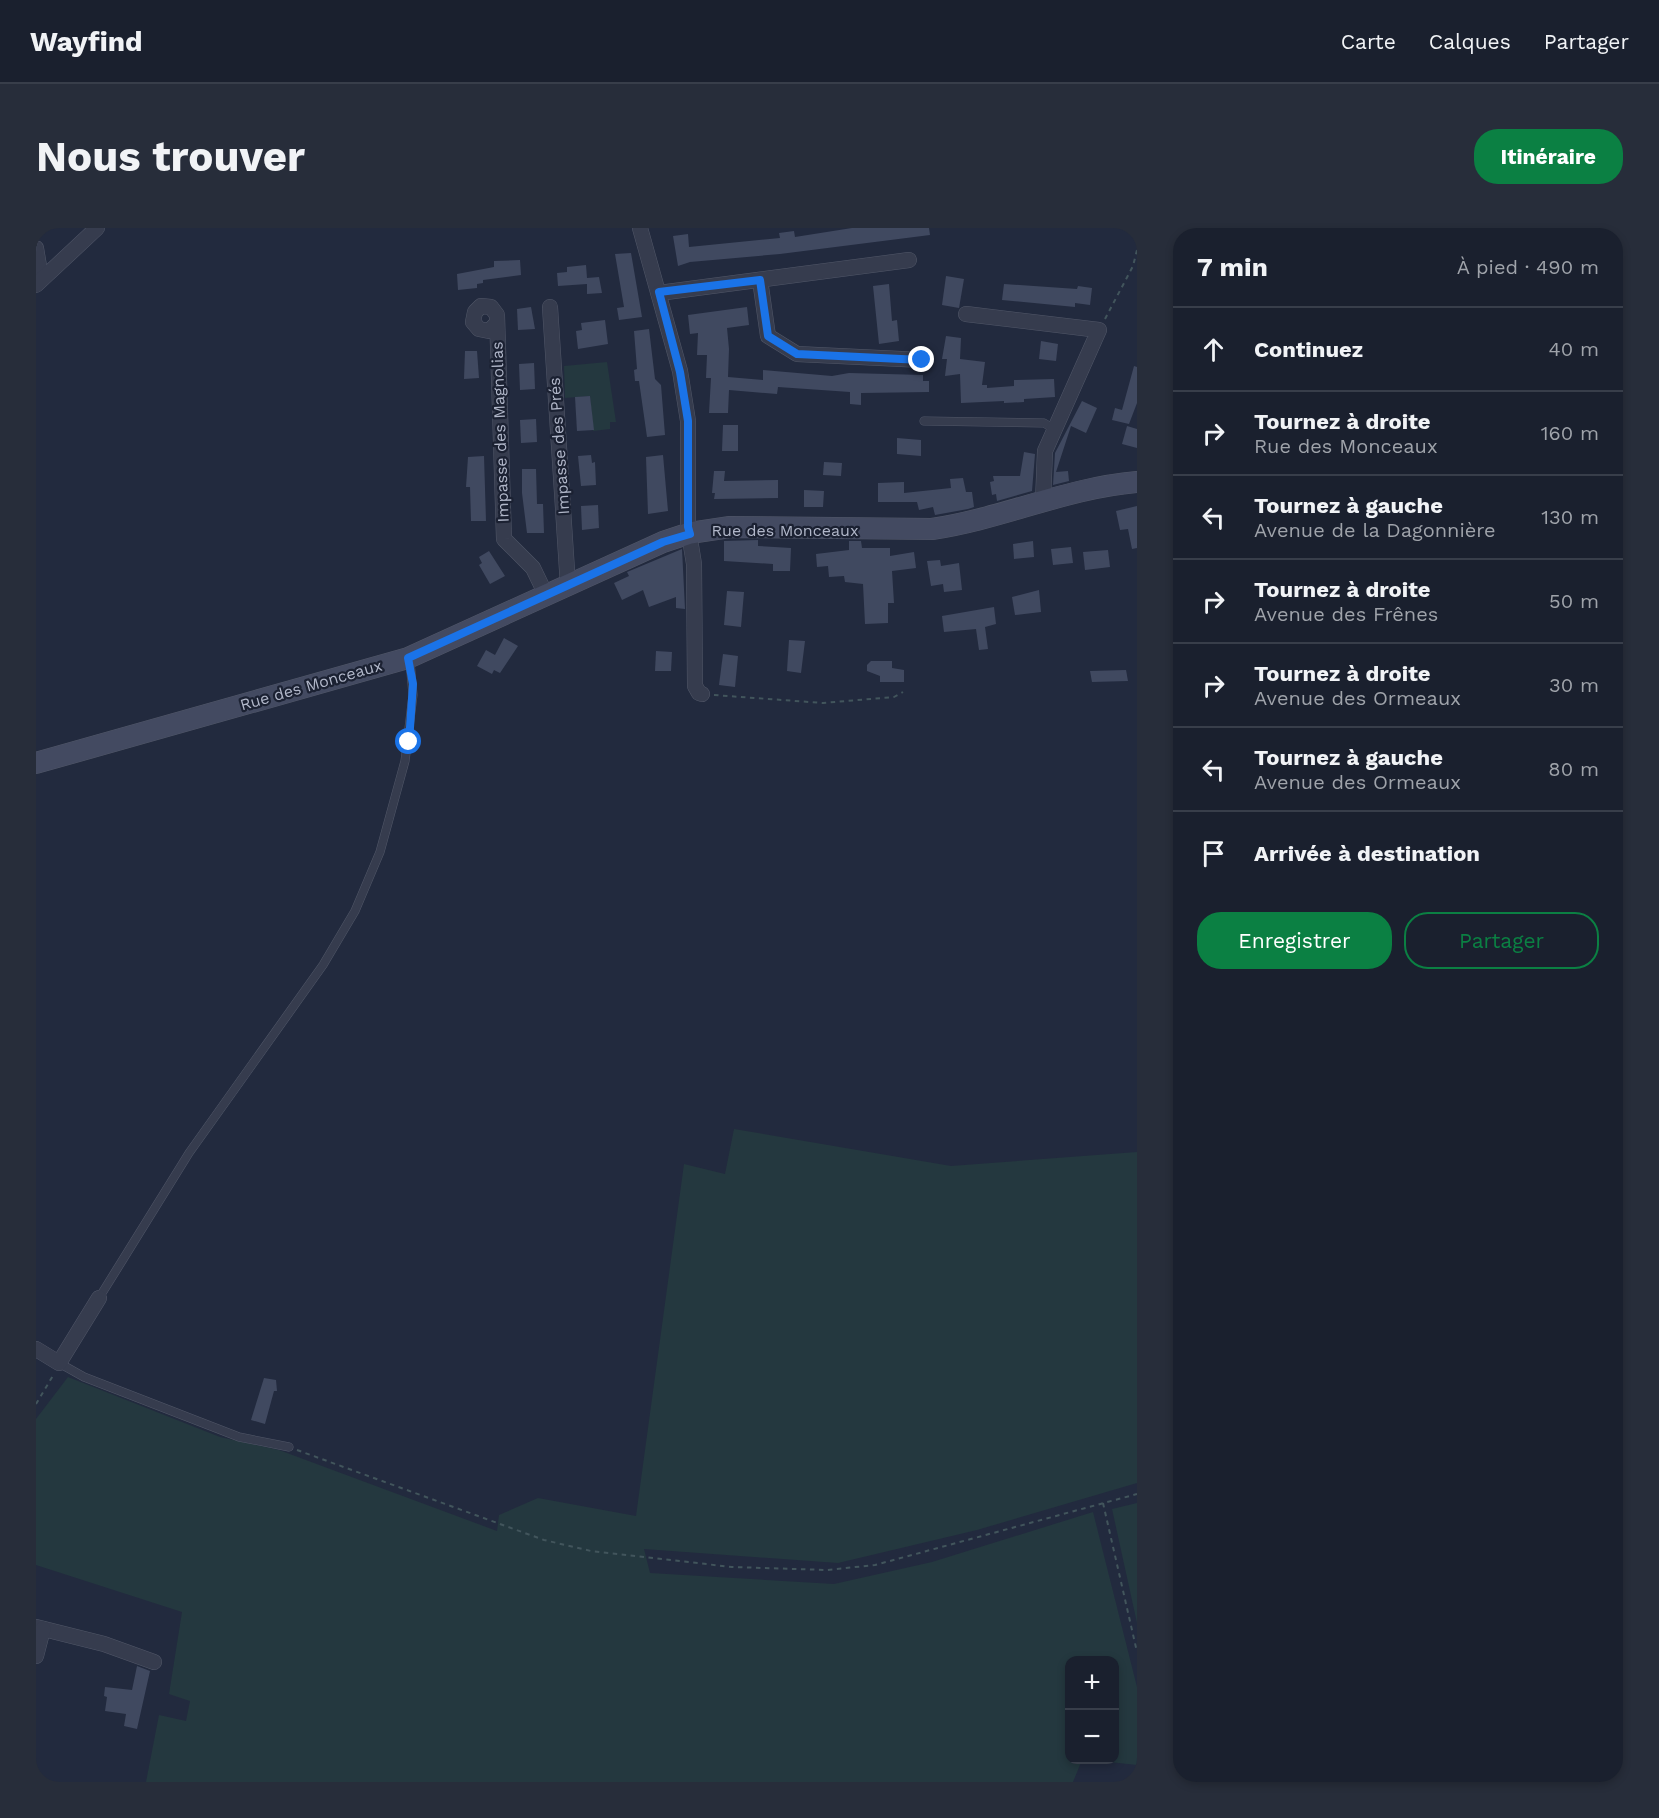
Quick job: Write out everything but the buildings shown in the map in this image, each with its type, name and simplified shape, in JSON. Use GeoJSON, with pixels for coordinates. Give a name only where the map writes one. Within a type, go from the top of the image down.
{"type":"FeatureCollection","features":[{"type":"Feature","properties":{"kind":"main road","name":"Rue des Monceaux"},"geometry":{"type":"LineString","coordinates":[[36,763],[408,658],[547,597],[663,542],[690,534],[730,527],[932,529],[963,525],[1043,501],[1137,482]]}},
{"type":"Feature","properties":{"kind":"street"},"geometry":{"type":"LineString","coordinates":[[39,281],[97,228]]}},
{"type":"Feature","properties":{"kind":"street"},"geometry":{"type":"LineString","coordinates":[[640,228],[680,372],[688,421],[688,527],[695,611],[695,686],[702,694]]}},
{"type":"Feature","properties":{"kind":"street"},"geometry":{"type":"LineString","coordinates":[[36,248],[39,281]]}},
{"type":"Feature","properties":{"kind":"street"},"geometry":{"type":"LineString","coordinates":[[659,292],[909,260]]}},
{"type":"Feature","properties":{"kind":"street"},"geometry":{"type":"LineString","coordinates":[[760,280],[768,336],[797,354],[922,360]]}},
{"type":"Feature","properties":{"kind":"street","name":"Impasse des Prés"},"geometry":{"type":"LineString","coordinates":[[550,307],[568,586]]}},
{"type":"Feature","properties":{"kind":"street"},"geometry":{"type":"LineString","coordinates":[[966,314],[1099,330],[1045,451],[1043,501]]}},
{"type":"Feature","properties":{"kind":"street","name":"Impasse des Magnolias"},"geometry":{"type":"LineString","coordinates":[[496,324],[504,539],[533,568],[547,597]]}},
{"type":"Feature","properties":{"kind":"street"},"geometry":{"type":"LineString","coordinates":[[36,1349],[59,1363],[99,1298]]}},
{"type":"Feature","properties":{"kind":"street"},"geometry":{"type":"LineString","coordinates":[[36,1656],[40,1628],[104,1644],[154,1662]]}},
{"type":"Feature","properties":{"kind":"lane"},"geometry":{"type":"LineString","coordinates":[[924,421],[1044,423],[1054,429]]}},
{"type":"Feature","properties":{"kind":"lane"},"geometry":{"type":"LineString","coordinates":[[99,1298],[189,1153],[323,965],[355,911],[385,836],[409,742],[413,684],[408,658]]}},
{"type":"Feature","properties":{"kind":"lane"},"geometry":{"type":"LineString","coordinates":[[59,1363],[104,1385],[238,1437],[289,1447]]}},
{"type":"Feature","properties":{"kind":"path"},"geometry":{"type":"LineString","coordinates":[[1099,330],[1133,266],[1137,250]]}},
{"type":"Feature","properties":{"kind":"path"},"geometry":{"type":"LineString","coordinates":[[702,694],[823,703],[894,698],[903,692]]}},
{"type":"Feature","properties":{"kind":"path"},"geometry":{"type":"LineString","coordinates":[[36,1404],[51,1383],[59,1363]]}},
{"type":"Feature","properties":{"kind":"path"},"geometry":{"type":"LineString","coordinates":[[289,1447],[544,1540],[591,1551],[732,1567],[827,1570],[875,1565],[1137,1494]]}},
{"type":"Feature","properties":{"kind":"path"},"geometry":{"type":"LineString","coordinates":[[1103,1503],[1137,1652]]}},
{"type":"Feature","properties":{"kind":"shaded area"},"geometry":{"type":"Polygon","coordinates":[[[607,362],[616,422],[610,422],[610,429],[593,431],[590,396],[565,398],[564,366],[607,362]]]}},
{"type":"Feature","properties":{"kind":"shaded area"},"geometry":{"type":"Polygon","coordinates":[[[734,1129],[951,1166],[1137,1152],[1137,1483],[977,1530],[838,1563],[644,1549],[650,1573],[834,1584],[932,1562],[1093,1512],[1137,1687],[1137,1765],[1119,1763],[1119,1656],[1065,1656],[1065,1764],[1080,1764],[1073,1782],[146,1782],[159,1715],[186,1721],[190,1701],[169,1694],[182,1612],[36,1565],[36,1419],[68,1377],[220,1437],[279,1450],[497,1531],[499,1515],[538,1498],[636,1516],[684,1164],[725,1174],[734,1129]]]}},
{"type":"Feature","properties":{"kind":"shaded area"},"geometry":{"type":"Polygon","coordinates":[[[1137,1503],[1137,1623],[1112,1509],[1137,1503]]]}},
{"type":"Feature","properties":{"kind":"route"},"geometry":{"type":"LineString","coordinates":[[409,742],[413,684],[411,664],[408,658],[547,597],[663,542],[690,534],[688,527],[688,421],[680,372],[659,292],[760,280],[768,336],[797,354],[922,360]]}}]}
